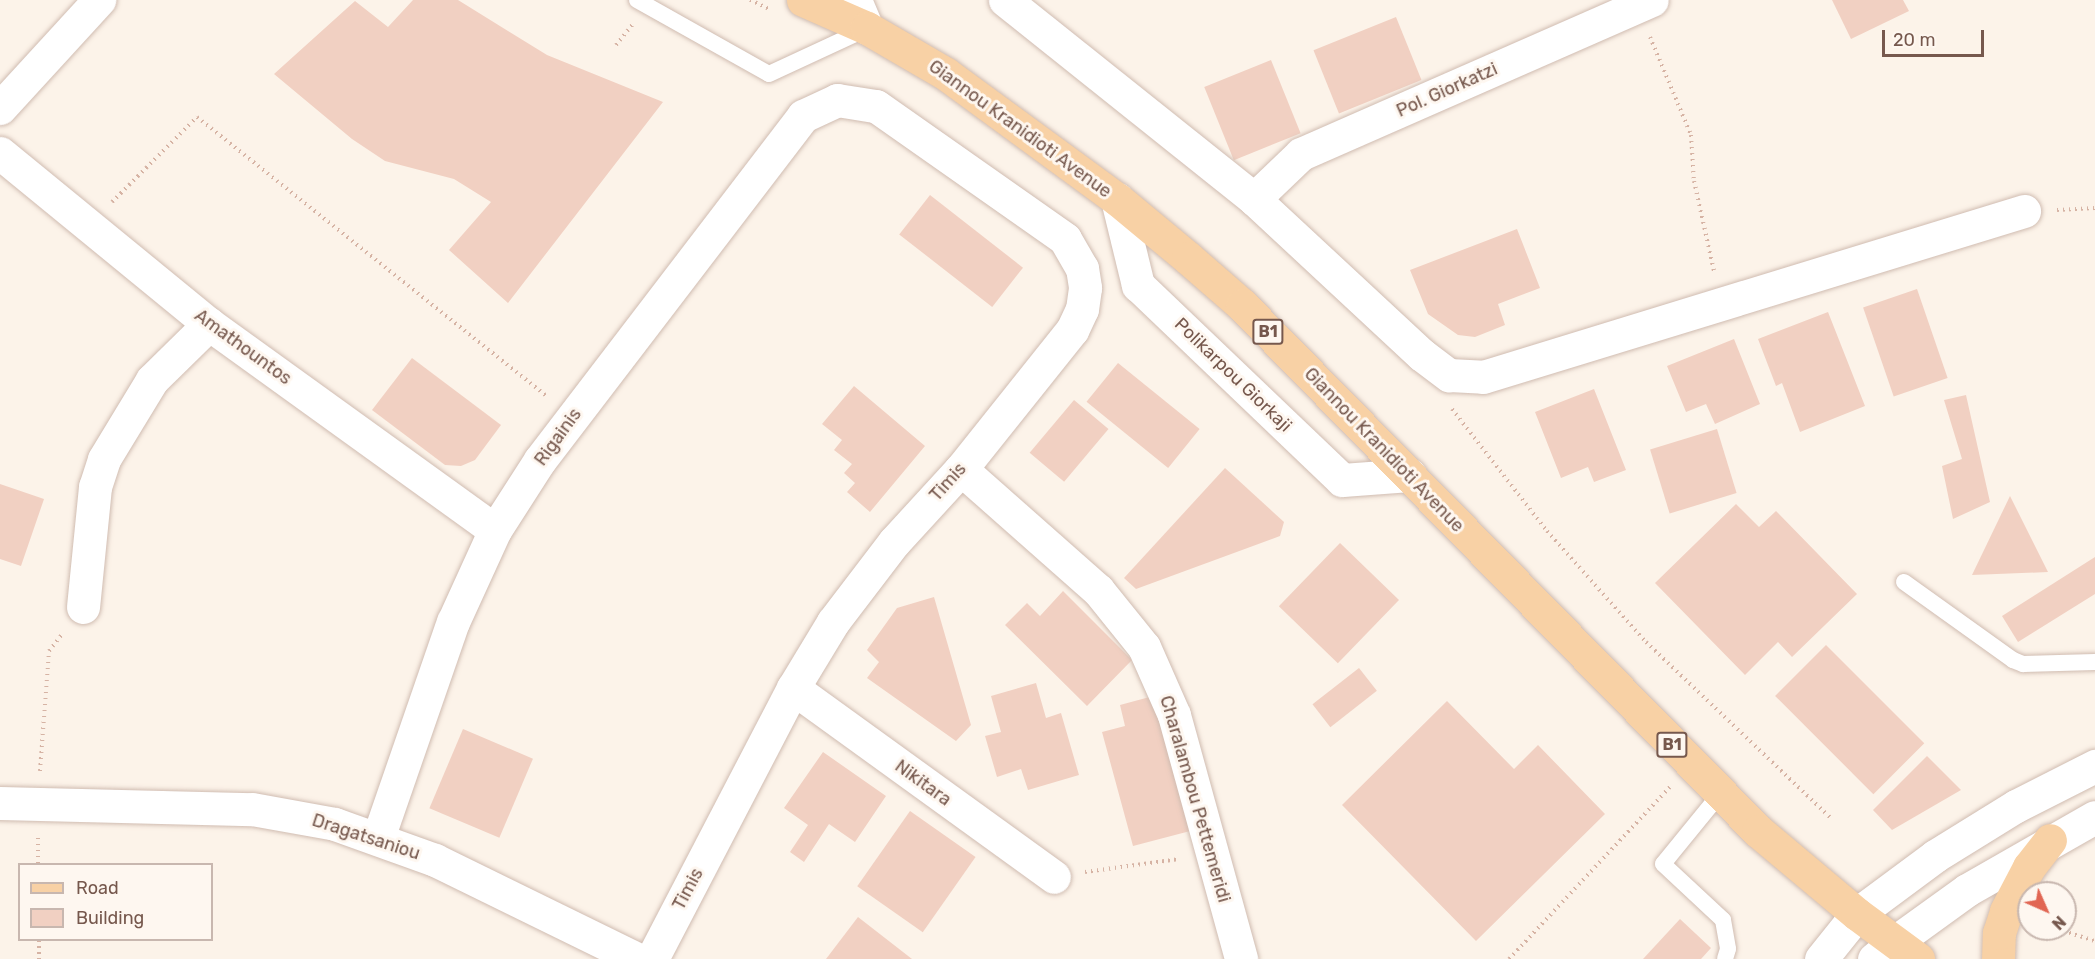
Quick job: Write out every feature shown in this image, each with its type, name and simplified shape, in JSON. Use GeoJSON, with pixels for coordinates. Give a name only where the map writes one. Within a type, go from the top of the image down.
{"type":"FeatureCollection","features":[{"type":"Feature","properties":{"kind":"main road","name":"Giannou Kranidioti Avenue"},"geometry":{"type":"LineString","coordinates":[[803,0],[861,14],[1117,199],[1242,305],[1720,794],[1857,914],[1896,953]]}},
{"type":"Feature","properties":{"kind":"main road"},"geometry":{"type":"LineString","coordinates":[[1998,959],[1999,933],[2006,910],[2029,867],[2050,840]]}},
{"type":"Feature","properties":{"kind":"street"},"geometry":{"type":"LineString","coordinates":[[0,108],[99,0]]}},
{"type":"Feature","properties":{"kind":"street"},"geometry":{"type":"LineString","coordinates":[[1007,0],[1254,199],[1422,356],[1449,375],[1483,377],[2024,211]]}},
{"type":"Feature","properties":{"kind":"street","name":"Pol. Giorkatzi"},"geometry":{"type":"LineString","coordinates":[[1254,199],[1301,154],[1625,6]]}},
{"type":"Feature","properties":{"kind":"street","name":"Rigainis"},"geometry":{"type":"LineString","coordinates":[[378,838],[453,622],[495,530],[573,416],[792,128],[817,106],[837,100]]}},
{"type":"Feature","properties":{"kind":"street","name":"Timis"},"geometry":{"type":"LineString","coordinates":[[651,959],[793,688],[833,622],[894,542],[961,469],[1072,330],[1085,288],[1082,268],[1065,239],[888,113],[863,102],[837,100]]}},
{"type":"Feature","properties":{"kind":"street","name":"Amathountos"},"geometry":{"type":"LineString","coordinates":[[0,153],[209,324],[495,530]]}},
{"type":"Feature","properties":{"kind":"street","name":"Polikarpou Giorkaji"},"geometry":{"type":"LineString","coordinates":[[1117,199],[1138,285],[1342,480],[1410,476]]}},
{"type":"Feature","properties":{"kind":"street"},"geometry":{"type":"LineString","coordinates":[[83,607],[95,487],[104,459],[152,380],[209,324]]}},
{"type":"Feature","properties":{"kind":"street","name":"Charalambou Pettemeridi"},"geometry":{"type":"LineString","coordinates":[[961,469],[1091,582],[1122,615],[1144,647],[1174,715],[1241,959]]}},
{"type":"Feature","properties":{"kind":"street","name":"Nikitara"},"geometry":{"type":"LineString","coordinates":[[793,688],[1054,877]]}},
{"type":"Feature","properties":{"kind":"street"},"geometry":{"type":"LineString","coordinates":[[1821,959],[1857,914],[1935,856],[2016,806],[2095,766]]}},
{"type":"Feature","properties":{"kind":"street","name":"Dragatsaniou"},"geometry":{"type":"LineString","coordinates":[[0,803],[252,810],[335,824],[435,860],[637,959]]}},
{"type":"Feature","properties":{"kind":"street"},"geometry":{"type":"LineString","coordinates":[[1896,953],[1967,890],[2050,840],[2095,817]]}},
{"type":"Feature","properties":{"kind":"lane"},"geometry":{"type":"LineString","coordinates":[[637,0],[769,74],[861,14]]}},
{"type":"Feature","properties":{"kind":"lane"},"geometry":{"type":"LineString","coordinates":[[1904,582],[2013,660],[2030,664],[2095,662]]}},
{"type":"Feature","properties":{"kind":"lane"},"geometry":{"type":"LineString","coordinates":[[1720,794],[1663,864],[1723,920],[1728,949],[1725,959]]}},
{"type":"Feature","properties":{"kind":"path"},"geometry":{"type":"LineString","coordinates":[[1625,6],[1691,135],[1694,181],[1721,304]]}},
{"type":"Feature","properties":{"kind":"path"},"geometry":{"type":"LineString","coordinates":[[88,225],[197,117],[573,416]]}},
{"type":"Feature","properties":{"kind":"path"},"geometry":{"type":"LineString","coordinates":[[1448,404],[1547,531],[1646,642],[1832,819]]}},
{"type":"Feature","properties":{"kind":"path"},"geometry":{"type":"LineString","coordinates":[[38,863],[37,803],[49,651],[83,607]]}},
{"type":"Feature","properties":{"kind":"path"},"geometry":{"type":"LineString","coordinates":[[1509,959],[1692,765]]}},
{"type":"Feature","properties":{"kind":"path"},"geometry":{"type":"LineString","coordinates":[[1054,877],[1212,854]]}},
{"type":"Feature","properties":{"kind":"path"},"geometry":{"type":"LineString","coordinates":[[2077,935],[2095,941]]}},
{"type":"Feature","properties":{"kind":"path"},"geometry":{"type":"LineString","coordinates":[[39,941],[39,959]]}},
{"type":"Feature","properties":{"kind":"building"},"geometry":{"type":"Polygon","coordinates":[[[413,0],[458,0],[547,55],[663,102],[508,303],[449,250],[491,202],[454,179],[385,161],[352,139],[274,74],[355,1],[388,27],[413,0]]]}},
{"type":"Feature","properties":{"kind":"building"},"geometry":{"type":"Polygon","coordinates":[[[1832,0],[1903,0],[1909,11],[1851,39],[1832,0]]]}},
{"type":"Feature","properties":{"kind":"building"},"geometry":{"type":"Polygon","coordinates":[[[1396,17],[1421,80],[1339,113],[1313,50],[1396,17]]]}},
{"type":"Feature","properties":{"kind":"building"},"geometry":{"type":"Polygon","coordinates":[[[1271,60],[1301,133],[1234,160],[1204,87],[1271,60]]]}},
{"type":"Feature","properties":{"kind":"building"},"geometry":{"type":"Polygon","coordinates":[[[930,195],[1023,268],[992,307],[899,234],[930,195]]]}},
{"type":"Feature","properties":{"kind":"building"},"geometry":{"type":"Polygon","coordinates":[[[1517,229],[1540,288],[1498,304],[1505,325],[1475,337],[1458,335],[1428,314],[1410,270],[1517,229]]]}},
{"type":"Feature","properties":{"kind":"building"},"geometry":{"type":"Polygon","coordinates":[[[1917,289],[1948,378],[1894,396],[1863,308],[1917,289]]]}},
{"type":"Feature","properties":{"kind":"building"},"geometry":{"type":"Polygon","coordinates":[[[1828,312],[1865,406],[1800,432],[1782,383],[1776,386],[1758,339],[1828,312]]]}},
{"type":"Feature","properties":{"kind":"building"},"geometry":{"type":"Polygon","coordinates":[[[1734,339],[1760,404],[1715,424],[1706,404],[1686,412],[1667,366],[1734,339]]]}},
{"type":"Feature","properties":{"kind":"building"},"geometry":{"type":"Polygon","coordinates":[[[412,358],[501,425],[475,460],[461,466],[445,465],[372,410],[412,358]]]}},
{"type":"Feature","properties":{"kind":"building"},"geometry":{"type":"Polygon","coordinates":[[[1118,363],[1200,429],[1168,468],[1087,402],[1118,363]]]}},
{"type":"Feature","properties":{"kind":"building"},"geometry":{"type":"Polygon","coordinates":[[[854,386],[925,446],[870,512],[847,492],[855,483],[844,473],[852,464],[834,450],[842,440],[822,424],[854,386]]]}},
{"type":"Feature","properties":{"kind":"building"},"geometry":{"type":"Polygon","coordinates":[[[1594,389],[1626,470],[1594,482],[1588,467],[1561,478],[1535,412],[1594,389]]]}},
{"type":"Feature","properties":{"kind":"building"},"geometry":{"type":"Polygon","coordinates":[[[1966,395],[1990,502],[1953,519],[1942,466],[1962,459],[1944,400],[1966,395]]]}},
{"type":"Feature","properties":{"kind":"building"},"geometry":{"type":"Polygon","coordinates":[[[1074,400],[1108,429],[1064,482],[1030,453],[1074,400]]]}},
{"type":"Feature","properties":{"kind":"building"},"geometry":{"type":"Polygon","coordinates":[[[1717,429],[1737,493],[1670,514],[1650,449],[1717,429]]]}},
{"type":"Feature","properties":{"kind":"building"},"geometry":{"type":"Polygon","coordinates":[[[1225,468],[1284,522],[1280,536],[1136,589],[1124,578],[1225,468]]]}},
{"type":"Feature","properties":{"kind":"building"},"geometry":{"type":"Polygon","coordinates":[[[0,484],[44,499],[21,566],[0,559],[0,484]]]}},
{"type":"Feature","properties":{"kind":"building"},"geometry":{"type":"Polygon","coordinates":[[[2010,496],[2048,572],[1972,575],[2010,496]]]}},
{"type":"Feature","properties":{"kind":"building"},"geometry":{"type":"Polygon","coordinates":[[[1736,504],[1759,527],[1776,511],[1857,594],[1792,657],[1778,642],[1745,675],[1655,583],[1736,504]]]}},
{"type":"Feature","properties":{"kind":"building"},"geometry":{"type":"Polygon","coordinates":[[[1340,543],[1399,600],[1338,663],[1279,606],[1340,543]]]}},
{"type":"Feature","properties":{"kind":"building"},"geometry":{"type":"Polygon","coordinates":[[[2095,557],[2095,594],[2018,642],[2002,616],[2095,557]]]}},
{"type":"Feature","properties":{"kind":"building"},"geometry":{"type":"Polygon","coordinates":[[[1063,591],[1132,660],[1087,706],[1005,625],[1027,603],[1040,616],[1063,591]]]}},
{"type":"Feature","properties":{"kind":"building"},"geometry":{"type":"Polygon","coordinates":[[[934,597],[971,725],[956,741],[867,678],[879,662],[867,650],[897,608],[934,597]]]}},
{"type":"Feature","properties":{"kind":"building"},"geometry":{"type":"Polygon","coordinates":[[[1826,645],[1924,743],[1873,794],[1775,696],[1826,645]]]}},
{"type":"Feature","properties":{"kind":"building"},"geometry":{"type":"Polygon","coordinates":[[[1359,668],[1377,691],[1330,727],[1313,704],[1359,668]]]}},
{"type":"Feature","properties":{"kind":"building"},"geometry":{"type":"Polygon","coordinates":[[[1036,683],[1046,718],[1061,713],[1079,775],[1028,790],[1021,769],[997,777],[985,736],[1001,732],[991,696],[1036,683]]]}},
{"type":"Feature","properties":{"kind":"building"},"geometry":{"type":"Polygon","coordinates":[[[1157,695],[1194,830],[1133,846],[1102,732],[1125,726],[1120,705],[1157,695]]]}},
{"type":"Feature","properties":{"kind":"building"},"geometry":{"type":"Polygon","coordinates":[[[1447,701],[1514,769],[1538,745],[1605,814],[1476,941],[1342,805],[1447,701]]]}},
{"type":"Feature","properties":{"kind":"building"},"geometry":{"type":"Polygon","coordinates":[[[463,729],[533,759],[499,838],[429,808],[463,729]]]}},
{"type":"Feature","properties":{"kind":"building"},"geometry":{"type":"Polygon","coordinates":[[[823,752],[886,796],[855,842],[829,824],[804,862],[790,852],[808,825],[784,808],[823,752]]]}},
{"type":"Feature","properties":{"kind":"building"},"geometry":{"type":"Polygon","coordinates":[[[1927,756],[1961,790],[1892,830],[1873,810],[1927,756]]]}},
{"type":"Feature","properties":{"kind":"building"},"geometry":{"type":"Polygon","coordinates":[[[910,811],[976,857],[923,932],[857,886],[910,811]]]}},
{"type":"Feature","properties":{"kind":"building"},"geometry":{"type":"Polygon","coordinates":[[[858,917],[912,959],[826,959],[858,917]]]}},
{"type":"Feature","properties":{"kind":"building"},"geometry":{"type":"Polygon","coordinates":[[[1680,919],[1711,948],[1701,959],[1643,959],[1680,919]]]}}]}
